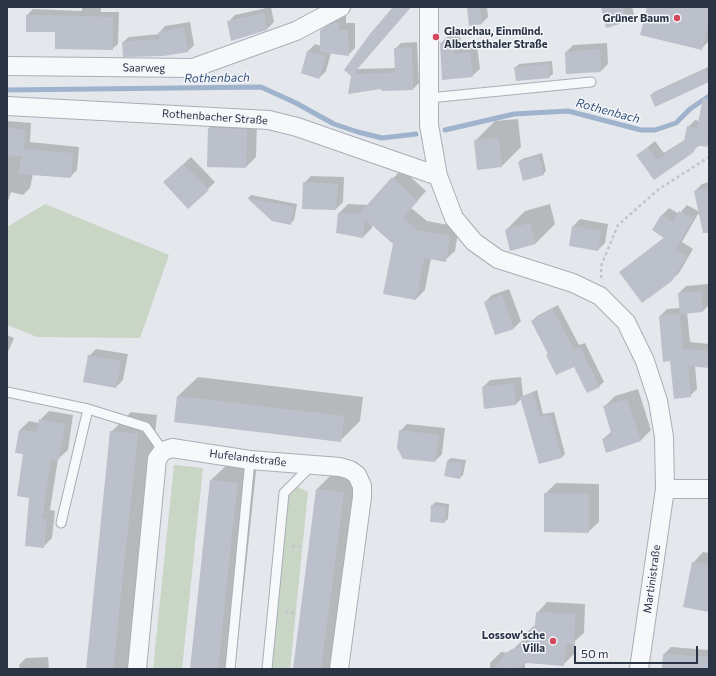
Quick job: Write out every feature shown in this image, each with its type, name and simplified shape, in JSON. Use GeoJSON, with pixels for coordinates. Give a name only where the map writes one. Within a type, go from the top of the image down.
{"type":"FeatureCollection","features":[{"type":"Feature","properties":{"kind":"street","name":"Saarweg"},"geometry":{"type":"LineString","coordinates":[[7,66],[193,68],[296,31],[341,7]]}},
{"type":"Feature","properties":{"kind":"street","name":"Martinistraße"},"geometry":{"type":"LineString","coordinates":[[429,7],[429,125],[438,176],[454,218],[474,242],[498,259],[573,283],[600,296],[626,322],[645,361],[658,401],[664,437],[665,489],[639,669]]}},
{"type":"Feature","properties":{"kind":"street","name":"Rothenbacher Straße"},"geometry":{"type":"LineString","coordinates":[[7,106],[269,120],[297,127],[438,176]]}},
{"type":"Feature","properties":{"kind":"street","name":"Hufelandstraße"},"geometry":{"type":"LineString","coordinates":[[162,451],[172,448],[250,460],[340,467],[350,470],[357,475],[362,486],[361,504],[339,669]]}},
{"type":"Feature","properties":{"kind":"street"},"geometry":{"type":"LineString","coordinates":[[137,669],[156,459],[162,451]]}},
{"type":"Feature","properties":{"kind":"street"},"geometry":{"type":"LineString","coordinates":[[665,489],[709,489]]}},
{"type":"Feature","properties":{"kind":"lane"},"geometry":{"type":"LineString","coordinates":[[429,98],[591,82]]}},
{"type":"Feature","properties":{"kind":"lane"},"geometry":{"type":"LineString","coordinates":[[7,392],[88,409],[146,427],[162,451]]}},
{"type":"Feature","properties":{"kind":"lane"},"geometry":{"type":"LineString","coordinates":[[61,523],[88,409]]}},
{"type":"Feature","properties":{"kind":"lane"},"geometry":{"type":"LineString","coordinates":[[230,669],[250,460]]}},
{"type":"Feature","properties":{"kind":"lane"},"geometry":{"type":"LineString","coordinates":[[267,669],[284,493],[312,465]]}},
{"type":"Feature","properties":{"kind":"path"},"geometry":{"type":"LineString","coordinates":[[600,296],[601,266],[618,225],[659,189],[709,157]]}},
{"type":"Feature","properties":{"kind":"green space"},"geometry":{"type":"Polygon","coordinates":[[[45,204],[169,255],[140,338],[37,337],[7,325],[7,227],[45,204]]]}},
{"type":"Feature","properties":{"kind":"green space"},"geometry":{"type":"Polygon","coordinates":[[[174,465],[203,468],[182,669],[153,669],[174,465]]]}},
{"type":"Feature","properties":{"kind":"green space"},"geometry":{"type":"Polygon","coordinates":[[[298,487],[308,492],[290,669],[267,669],[284,493],[298,487]]]}},
{"type":"Feature","properties":{"kind":"building"},"geometry":{"type":"Polygon","coordinates":[[[393,7],[411,7],[353,74],[395,73],[394,48],[412,47],[413,90],[381,91],[381,89],[348,94],[351,76],[344,70],[369,35],[393,7]]]}},
{"type":"Feature","properties":{"kind":"building"},"geometry":{"type":"Polygon","coordinates":[[[467,7],[480,7],[482,24],[469,26],[467,7]]]}},
{"type":"Feature","properties":{"kind":"building"},"geometry":{"type":"Polygon","coordinates":[[[601,7],[623,7],[627,22],[606,28],[601,7]]]}},
{"type":"Feature","properties":{"kind":"building","name":"Grüner Baum"},"geometry":{"type":"Polygon","coordinates":[[[647,7],[709,7],[709,29],[707,28],[702,50],[640,35],[647,7]]]}},
{"type":"Feature","properties":{"kind":"building"},"geometry":{"type":"Polygon","coordinates":[[[264,13],[267,30],[231,41],[227,21],[264,13]]]}},
{"type":"Feature","properties":{"kind":"building"},"geometry":{"type":"Polygon","coordinates":[[[26,15],[113,17],[113,50],[55,49],[55,32],[26,32],[26,15]]]}},
{"type":"Feature","properties":{"kind":"building"},"geometry":{"type":"Polygon","coordinates":[[[335,22],[339,22],[339,30],[348,30],[349,56],[320,52],[320,30],[335,22]]]}},
{"type":"Feature","properties":{"kind":"building"},"geometry":{"type":"Polygon","coordinates":[[[184,27],[188,52],[164,56],[123,57],[122,42],[160,39],[158,32],[184,27]]]}},
{"type":"Feature","properties":{"kind":"building"},"geometry":{"type":"Polygon","coordinates":[[[453,41],[455,54],[470,52],[473,77],[442,80],[440,43],[453,41]]]}},
{"type":"Feature","properties":{"kind":"building"},"geometry":{"type":"Polygon","coordinates":[[[600,49],[601,72],[566,74],[565,52],[600,49]]]}},
{"type":"Feature","properties":{"kind":"building"},"geometry":{"type":"Polygon","coordinates":[[[307,51],[326,56],[319,79],[301,73],[307,51]]]}},
{"type":"Feature","properties":{"kind":"building"},"geometry":{"type":"Polygon","coordinates":[[[549,64],[550,78],[516,81],[514,67],[549,64]]]}},
{"type":"Feature","properties":{"kind":"building"},"geometry":{"type":"Polygon","coordinates":[[[705,69],[709,82],[655,107],[650,95],[705,69]]]}},
{"type":"Feature","properties":{"kind":"building"},"geometry":{"type":"Polygon","coordinates":[[[703,98],[709,99],[707,147],[696,145],[694,152],[654,180],[636,155],[648,147],[657,160],[684,141],[687,126],[697,128],[703,98]]]}},
{"type":"Feature","properties":{"kind":"building"},"geometry":{"type":"Polygon","coordinates":[[[7,128],[25,130],[24,149],[73,153],[71,178],[18,174],[22,156],[7,155],[7,128]]]}},
{"type":"Feature","properties":{"kind":"building"},"geometry":{"type":"Polygon","coordinates":[[[208,128],[247,129],[246,168],[207,167],[208,128]]]}},
{"type":"Feature","properties":{"kind":"building"},"geometry":{"type":"Polygon","coordinates":[[[499,138],[502,167],[477,170],[474,140],[499,138]]]}},
{"type":"Feature","properties":{"kind":"building"},"geometry":{"type":"Polygon","coordinates":[[[539,156],[544,175],[523,181],[518,162],[539,156]]]}},
{"type":"Feature","properties":{"kind":"building"},"geometry":{"type":"Polygon","coordinates":[[[183,164],[209,190],[188,209],[163,182],[183,164]]]}},
{"type":"Feature","properties":{"kind":"building"},"geometry":{"type":"Polygon","coordinates":[[[392,177],[418,201],[403,217],[417,230],[450,236],[446,262],[424,258],[416,300],[383,294],[393,244],[365,219],[363,238],[336,233],[338,213],[359,214],[392,177]]]}},
{"type":"Feature","properties":{"kind":"building"},"geometry":{"type":"Polygon","coordinates":[[[303,182],[338,184],[336,210],[302,209],[303,182]]]}},
{"type":"Feature","properties":{"kind":"building"},"geometry":{"type":"Polygon","coordinates":[[[709,188],[709,233],[703,233],[694,191],[709,188]]]}},
{"type":"Feature","properties":{"kind":"building"},"geometry":{"type":"Polygon","coordinates":[[[247,198],[294,207],[291,225],[272,221],[247,198]]]}},
{"type":"Feature","properties":{"kind":"building"},"geometry":{"type":"Polygon","coordinates":[[[679,211],[691,218],[696,214],[675,250],[687,256],[672,281],[642,303],[619,272],[664,238],[652,230],[661,215],[673,222],[679,211]]]}},
{"type":"Feature","properties":{"kind":"building"},"geometry":{"type":"Polygon","coordinates":[[[530,223],[536,244],[510,251],[505,230],[530,223]]]}},
{"type":"Feature","properties":{"kind":"building"},"geometry":{"type":"Polygon","coordinates":[[[572,226],[601,231],[598,251],[569,246],[572,226]]]}},
{"type":"Feature","properties":{"kind":"building"},"geometry":{"type":"Polygon","coordinates":[[[701,291],[703,312],[680,314],[678,293],[701,291]]]}},
{"type":"Feature","properties":{"kind":"building"},"geometry":{"type":"Polygon","coordinates":[[[502,295],[514,329],[495,335],[484,302],[502,295]]]}},
{"type":"Feature","properties":{"kind":"building"},"geometry":{"type":"Polygon","coordinates":[[[553,309],[574,350],[580,347],[600,387],[587,393],[574,367],[556,375],[546,355],[548,354],[531,321],[553,309]]]}},
{"type":"Feature","properties":{"kind":"building"},"geometry":{"type":"Polygon","coordinates":[[[680,314],[683,349],[709,351],[709,368],[688,366],[691,397],[674,399],[670,361],[663,362],[659,316],[680,314]]]}},
{"type":"Feature","properties":{"kind":"building"},"geometry":{"type":"Polygon","coordinates":[[[88,355],[121,361],[116,388],[83,382],[88,355]]]}},
{"type":"Feature","properties":{"kind":"building"},"geometry":{"type":"Polygon","coordinates":[[[514,383],[516,405],[484,409],[482,387],[514,383]]]}},
{"type":"Feature","properties":{"kind":"building"},"geometry":{"type":"Polygon","coordinates":[[[533,393],[540,417],[550,414],[562,458],[539,464],[520,397],[533,393]]]}},
{"type":"Feature","properties":{"kind":"building"},"geometry":{"type":"Polygon","coordinates":[[[177,396],[344,416],[341,442],[174,422],[177,396]]]}},
{"type":"Feature","properties":{"kind":"building"},"geometry":{"type":"Polygon","coordinates":[[[627,399],[641,441],[606,453],[602,439],[612,436],[603,406],[627,399]]]}},
{"type":"Feature","properties":{"kind":"building"},"geometry":{"type":"Polygon","coordinates":[[[39,419],[65,424],[59,460],[51,459],[42,519],[47,519],[44,548],[25,546],[29,498],[17,496],[23,454],[15,453],[19,430],[37,432],[39,419]]]}},
{"type":"Feature","properties":{"kind":"building"},"geometry":{"type":"Polygon","coordinates":[[[399,430],[439,435],[435,462],[403,459],[397,448],[399,430]]]}},
{"type":"Feature","properties":{"kind":"building"},"geometry":{"type":"Polygon","coordinates":[[[110,431],[138,434],[113,669],[86,669],[110,431]]]}},
{"type":"Feature","properties":{"kind":"building"},"geometry":{"type":"Polygon","coordinates":[[[447,461],[463,463],[460,479],[444,476],[447,461]]]}},
{"type":"Feature","properties":{"kind":"building"},"geometry":{"type":"Polygon","coordinates":[[[210,480],[238,483],[218,669],[190,669],[210,480]]]}},
{"type":"Feature","properties":{"kind":"building"},"geometry":{"type":"Polygon","coordinates":[[[316,489],[344,492],[321,669],[293,669],[316,489]]]}},
{"type":"Feature","properties":{"kind":"building"},"geometry":{"type":"Polygon","coordinates":[[[544,493],[589,494],[589,533],[544,532],[544,493]]]}},
{"type":"Feature","properties":{"kind":"building"},"geometry":{"type":"Polygon","coordinates":[[[431,505],[446,507],[445,523],[430,522],[431,505]]]}},
{"type":"Feature","properties":{"kind":"building"},"geometry":{"type":"Polygon","coordinates":[[[692,562],[709,565],[709,612],[683,607],[692,562]]]}},
{"type":"Feature","properties":{"kind":"building","name":"Lossow’sche Villa"},"geometry":{"type":"Polygon","coordinates":[[[536,612],[575,614],[574,644],[566,644],[564,666],[527,663],[516,669],[493,669],[506,653],[512,649],[528,644],[527,632],[535,625],[536,612]]]}},
{"type":"Feature","properties":{"kind":"building"},"geometry":{"type":"Polygon","coordinates":[[[663,654],[709,657],[709,669],[662,669],[663,654]]]}},
{"type":"Feature","properties":{"kind":"waterway","name":"Rothenbach"},"geometry":{"type":"LineString","coordinates":[[7,90],[261,87],[296,103],[334,124],[358,132],[382,138],[416,134]]}},
{"type":"Feature","properties":{"kind":"waterway","name":"Rothenbach"},"geometry":{"type":"LineString","coordinates":[[445,130],[514,114],[568,111],[641,130],[655,130],[676,123],[690,109],[709,96]]}},
{"type":"Feature","properties":{"kind":"place","name":"Grüner Baum"},"geometry":{"type":"Point","coordinates":[677,18]}},
{"type":"Feature","properties":{"kind":"place","name":"Glauchau, Einmünd. Albertsthaler Straße"},"geometry":{"type":"Point","coordinates":[436,37]}},
{"type":"Feature","properties":{"kind":"place","name":"Lossow’sche Villa"},"geometry":{"type":"Point","coordinates":[553,641]}}]}
